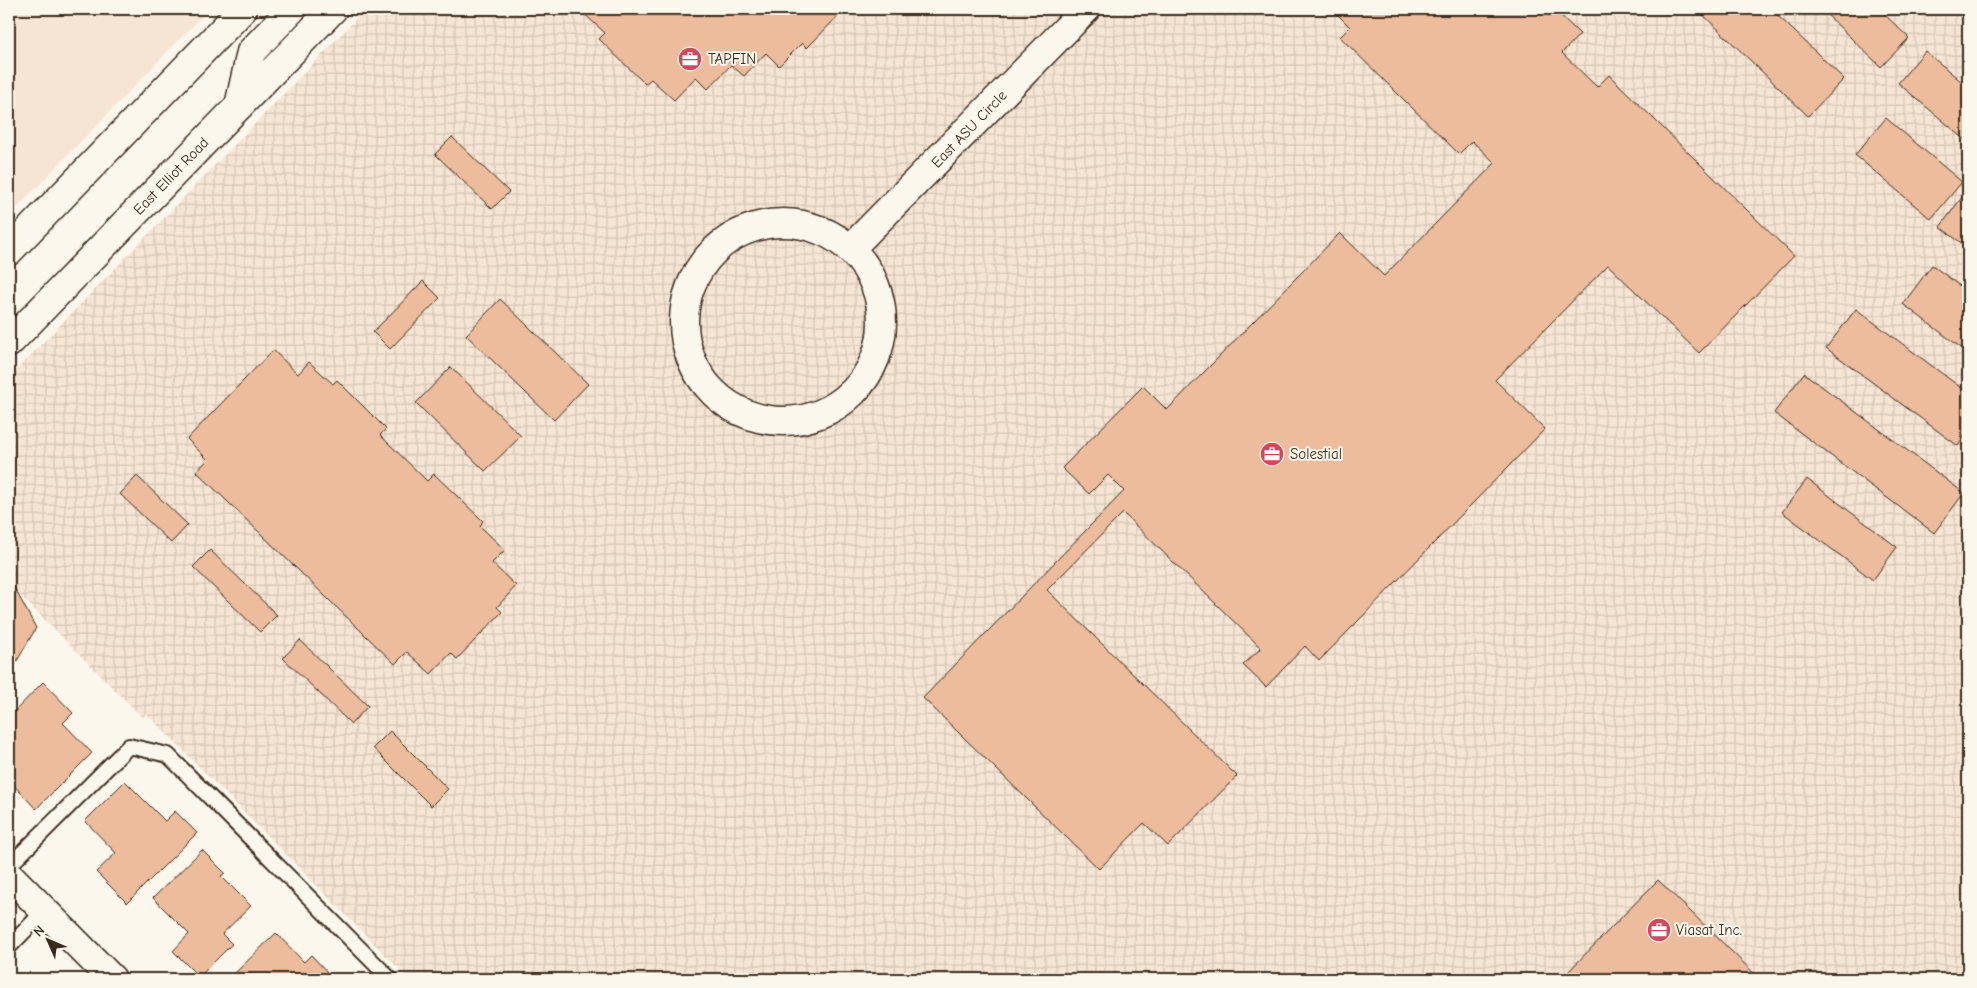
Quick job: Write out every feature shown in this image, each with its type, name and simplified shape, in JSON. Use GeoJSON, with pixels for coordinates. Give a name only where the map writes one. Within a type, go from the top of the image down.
{"type":"FeatureCollection","features":[{"type":"Feature","properties":{"kind":"street"},"geometry":{"type":"LineString","coordinates":[[9,251],[243,9]]}},
{"type":"Feature","properties":{"kind":"street"},"geometry":{"type":"LineString","coordinates":[[239,106],[251,52],[292,9]]}},
{"type":"Feature","properties":{"kind":"street","name":"East Elliot Road"},"geometry":{"type":"LineString","coordinates":[[9,343],[334,9]]}},
{"type":"Feature","properties":{"kind":"street","name":"East ASU Circle"},"geometry":{"type":"LineString","coordinates":[[851,248],[1086,9]]}},
{"type":"Feature","properties":{"kind":"street"},"geometry":{"type":"LineString","coordinates":[[771,223],[780,223],[800,224],[828,232],[851,248],[870,271],[881,299],[883,328],[877,357],[863,382],[842,403],[816,417],[787,422],[758,419],[730,407],[708,388],[692,363],[685,335],[684,311],[690,287],[702,265],[718,247],[743,231],[771,223]]}},
{"type":"Feature","properties":{"kind":"street"},"geometry":{"type":"LineString","coordinates":[[9,875],[112,979]]}},
{"type":"Feature","properties":{"kind":"lane"},"geometry":{"type":"LineString","coordinates":[[9,866],[129,746],[168,755],[390,979]]}},
{"type":"Feature","properties":{"kind":"lane"},"geometry":{"type":"LineString","coordinates":[[9,947],[44,911]]}},
{"type":"Feature","properties":{"kind":"shaded area"},"geometry":{"type":"Polygon","coordinates":[[[9,9],[209,9],[9,216],[9,9]]]}},
{"type":"Feature","properties":{"kind":"shaded area"},"geometry":{"type":"Polygon","coordinates":[[[366,9],[1968,9],[1968,979],[409,979],[146,713],[143,718],[9,584],[9,378],[366,9]]]}},
{"type":"Feature","properties":{"kind":"building","name":"TAPFIN"},"geometry":{"type":"Polygon","coordinates":[[[584,9],[845,9],[807,48],[802,43],[779,66],[766,53],[744,76],[731,65],[708,89],[696,77],[674,100],[651,79],[645,84],[599,39],[605,33],[581,11],[584,9]]]}},
{"type":"Feature","properties":{"kind":"building"},"geometry":{"type":"Polygon","coordinates":[[[1343,9],[1554,9],[1580,34],[1562,53],[1597,87],[1609,75],[1794,256],[1699,353],[1608,265],[1495,380],[1545,429],[1319,661],[1305,646],[1266,687],[1243,665],[1261,648],[1123,513],[1047,590],[1237,776],[1168,846],[1144,823],[1099,869],[923,698],[1124,491],[1108,475],[1089,494],[1062,468],[1143,386],[1167,410],[1340,233],[1384,276],[1495,163],[1472,141],[1459,154],[1340,37],[1350,27],[1337,14],[1343,9]]]}},
{"type":"Feature","properties":{"kind":"building"},"geometry":{"type":"Polygon","coordinates":[[[1697,9],[1771,9],[1844,79],[1808,116],[1697,9]]]}},
{"type":"Feature","properties":{"kind":"building"},"geometry":{"type":"Polygon","coordinates":[[[1821,9],[1879,9],[1909,38],[1881,67],[1821,9]]]}},
{"type":"Feature","properties":{"kind":"building"},"geometry":{"type":"Polygon","coordinates":[[[1925,51],[1968,87],[1968,142],[1898,83],[1925,51]]]}},
{"type":"Feature","properties":{"kind":"building"},"geometry":{"type":"Polygon","coordinates":[[[1886,118],[1962,182],[1931,219],[1855,155],[1886,118]]]}},
{"type":"Feature","properties":{"kind":"building"},"geometry":{"type":"Polygon","coordinates":[[[452,137],[509,192],[492,209],[435,154],[452,137]]]}},
{"type":"Feature","properties":{"kind":"building"},"geometry":{"type":"Polygon","coordinates":[[[1968,189],[1968,248],[1940,227],[1968,189]]]}},
{"type":"Feature","properties":{"kind":"building"},"geometry":{"type":"Polygon","coordinates":[[[1932,265],[1968,292],[1968,353],[1903,304],[1932,265]]]}},
{"type":"Feature","properties":{"kind":"building"},"geometry":{"type":"Polygon","coordinates":[[[423,281],[440,298],[390,349],[373,332],[423,281]]]}},
{"type":"Feature","properties":{"kind":"building"},"geometry":{"type":"Polygon","coordinates":[[[500,299],[588,384],[554,420],[466,335],[500,299]]]}},
{"type":"Feature","properties":{"kind":"building"},"geometry":{"type":"Polygon","coordinates":[[[1856,309],[1968,393],[1968,431],[1958,446],[1826,348],[1856,309]]]}},
{"type":"Feature","properties":{"kind":"building"},"geometry":{"type":"Polygon","coordinates":[[[273,350],[298,374],[309,362],[333,384],[337,380],[386,429],[380,435],[427,481],[434,474],[483,521],[480,526],[505,550],[492,563],[516,586],[497,607],[502,612],[457,659],[451,653],[431,674],[407,652],[395,664],[196,471],[208,460],[187,439],[273,350]]]}},
{"type":"Feature","properties":{"kind":"building"},"geometry":{"type":"Polygon","coordinates":[[[451,367],[521,436],[485,471],[416,403],[451,367]]]}},
{"type":"Feature","properties":{"kind":"building"},"geometry":{"type":"Polygon","coordinates":[[[1804,373],[1964,493],[1934,533],[1774,413],[1804,373]]]}},
{"type":"Feature","properties":{"kind":"building"},"geometry":{"type":"Polygon","coordinates":[[[137,476],[188,525],[171,543],[120,494],[137,476]]]}},
{"type":"Feature","properties":{"kind":"building"},"geometry":{"type":"Polygon","coordinates":[[[1807,479],[1897,547],[1873,580],[1782,512],[1807,479]]]}},
{"type":"Feature","properties":{"kind":"building"},"geometry":{"type":"Polygon","coordinates":[[[210,550],[277,615],[260,632],[193,567],[210,550]]]}},
{"type":"Feature","properties":{"kind":"building"},"geometry":{"type":"Polygon","coordinates":[[[14,587],[36,628],[17,661],[9,656],[9,593],[14,587]]]}},
{"type":"Feature","properties":{"kind":"building"},"geometry":{"type":"Polygon","coordinates":[[[300,640],[368,706],[351,724],[283,658],[300,640]]]}},
{"type":"Feature","properties":{"kind":"building"},"geometry":{"type":"Polygon","coordinates":[[[43,682],[73,713],[63,723],[92,753],[36,809],[9,780],[9,717],[43,682]]]}},
{"type":"Feature","properties":{"kind":"building"},"geometry":{"type":"Polygon","coordinates":[[[390,731],[448,789],[431,806],[373,748],[390,731]]]}},
{"type":"Feature","properties":{"kind":"building"},"geometry":{"type":"Polygon","coordinates":[[[125,781],[165,821],[175,811],[197,833],[127,903],[96,872],[116,853],[85,821],[125,781]]]}},
{"type":"Feature","properties":{"kind":"building"},"geometry":{"type":"Polygon","coordinates":[[[202,850],[225,873],[221,876],[251,906],[222,934],[232,944],[199,977],[173,951],[189,934],[153,898],[202,850]]]}},
{"type":"Feature","properties":{"kind":"building","name":"Viasat Inc."},"geometry":{"type":"Polygon","coordinates":[[[1658,880],[1760,979],[1561,979],[1658,880]]]}},
{"type":"Feature","properties":{"kind":"building"},"geometry":{"type":"Polygon","coordinates":[[[276,933],[304,962],[311,955],[334,979],[233,979],[231,977],[276,933]]]}},
{"type":"Feature","properties":{"kind":"place","name":"TAPFIN"},"geometry":{"type":"Point","coordinates":[690,59]}},
{"type":"Feature","properties":{"kind":"place","name":"Solestial"},"geometry":{"type":"Point","coordinates":[1272,454]}},
{"type":"Feature","properties":{"kind":"place","name":"Viasat Inc."},"geometry":{"type":"Point","coordinates":[1659,930]}}]}
